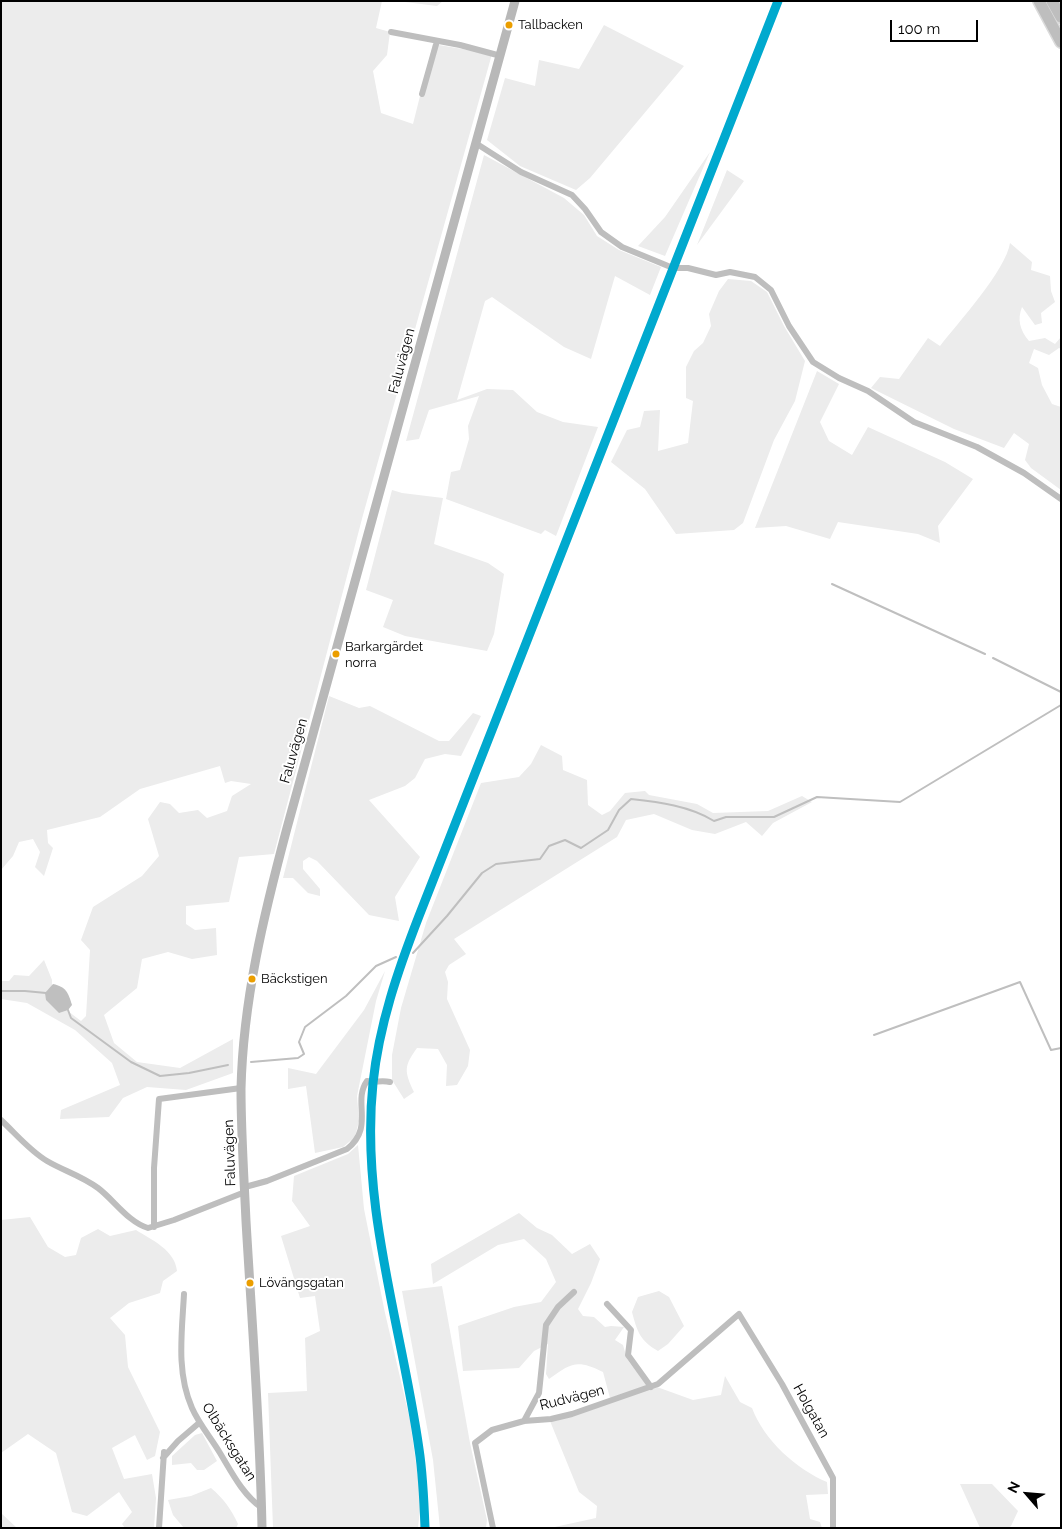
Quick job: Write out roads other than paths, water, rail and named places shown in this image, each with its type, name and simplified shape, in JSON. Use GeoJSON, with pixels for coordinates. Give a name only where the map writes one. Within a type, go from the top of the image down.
{"type":"FeatureCollection","features":[{"type":"Feature","properties":{"kind":"highway"},"geometry":{"type":"LineString","coordinates":[[1039,1],[1061,42]]}},
{"type":"Feature","properties":{"kind":"highway"},"geometry":{"type":"LineString","coordinates":[[1052,1],[1061,17]]}},
{"type":"Feature","properties":{"kind":"street","name":"Faluvägen"},"geometry":{"type":"LineString","coordinates":[[262,1528],[260,1444],[241,1088],[246,1018],[258,942],[515,1]]}},
{"type":"Feature","properties":{"kind":"street"},"geometry":{"type":"LineString","coordinates":[[391,32],[501,56]]}},
{"type":"Feature","properties":{"kind":"street"},"geometry":{"type":"LineString","coordinates":[[422,94],[437,41]]}},
{"type":"Feature","properties":{"kind":"street"},"geometry":{"type":"LineString","coordinates":[[476,144],[521,172],[572,195],[586,209],[602,232],[622,246],[673,268],[688,268],[716,274],[730,272],[755,277],[771,290],[789,326],[813,362],[839,378],[868,392],[914,422],[977,447],[1024,473],[1061,499]]}},
{"type":"Feature","properties":{"kind":"street"},"geometry":{"type":"LineString","coordinates":[[1,1120],[48,1162],[80,1176],[112,1199],[135,1222],[148,1228],[347,1149],[355,1143],[360,1135],[362,1091],[364,1085],[367,1082],[379,1080],[390,1082]]}},
{"type":"Feature","properties":{"kind":"street"},"geometry":{"type":"LineString","coordinates":[[154,1227],[154,1168],[159,1099],[241,1088]]}},
{"type":"Feature","properties":{"kind":"street"},"geometry":{"type":"LineString","coordinates":[[524,1421],[539,1393],[546,1325],[558,1307],[574,1292]]}},
{"type":"Feature","properties":{"kind":"street","name":"Olbäcksgatan"},"geometry":{"type":"LineString","coordinates":[[184,1294],[182,1359],[184,1384],[192,1407],[199,1423],[251,1500],[262,1508]]}},
{"type":"Feature","properties":{"kind":"street"},"geometry":{"type":"LineString","coordinates":[[607,1304],[631,1330],[628,1355],[650,1387]]}},
{"type":"Feature","properties":{"kind":"street","name":"Rudvägen"},"geometry":{"type":"LineString","coordinates":[[493,1528],[475,1443],[492,1430],[524,1421],[551,1419],[572,1414],[658,1384],[739,1314]]}},
{"type":"Feature","properties":{"kind":"street","name":"Holgatan"},"geometry":{"type":"LineString","coordinates":[[739,1314],[782,1384],[833,1478],[833,1528]]}},
{"type":"Feature","properties":{"kind":"street"},"geometry":{"type":"LineString","coordinates":[[159,1528],[163,1455],[199,1423]]}},
{"type":"Feature","properties":{"kind":"waterway"},"geometry":{"type":"LineString","coordinates":[[832,584],[985,654]]}},
{"type":"Feature","properties":{"kind":"waterway"},"geometry":{"type":"LineString","coordinates":[[993,658],[1061,692]]}},
{"type":"Feature","properties":{"kind":"waterway"},"geometry":{"type":"LineString","coordinates":[[413,953],[447,916],[482,873],[496,864],[540,859],[549,846],[565,840],[581,848],[608,830],[619,810],[631,799],[685,808],[714,821],[726,817],[774,817],[817,797],[900,802],[1061,705]]}},
{"type":"Feature","properties":{"kind":"waterway"},"geometry":{"type":"LineString","coordinates":[[251,1062],[298,1058],[304,1054],[299,1042],[305,1027],[346,996],[376,966],[396,957]]}},
{"type":"Feature","properties":{"kind":"waterway"},"geometry":{"type":"LineString","coordinates":[[874,1035],[1020,982],[1051,1050],[1061,1048]]}},
{"type":"Feature","properties":{"kind":"waterway"},"geometry":{"type":"LineString","coordinates":[[1,991],[46,993]]}},
{"type":"Feature","properties":{"kind":"waterway"},"geometry":{"type":"LineString","coordinates":[[68,1010],[71,1018],[131,1062],[160,1076],[189,1073],[228,1065]]}},
{"type":"Feature","properties":{"kind":"place","name":"Tallbacken"},"geometry":{"type":"Point","coordinates":[509,25]}},
{"type":"Feature","properties":{"kind":"place","name":"Barkargärdet norra"},"geometry":{"type":"Point","coordinates":[336,654]}},
{"type":"Feature","properties":{"kind":"place","name":"Bäckstigen"},"geometry":{"type":"Point","coordinates":[252,979]}},
{"type":"Feature","properties":{"kind":"place","name":"Lövängsgatan"},"geometry":{"type":"Point","coordinates":[250,1283]}}]}
